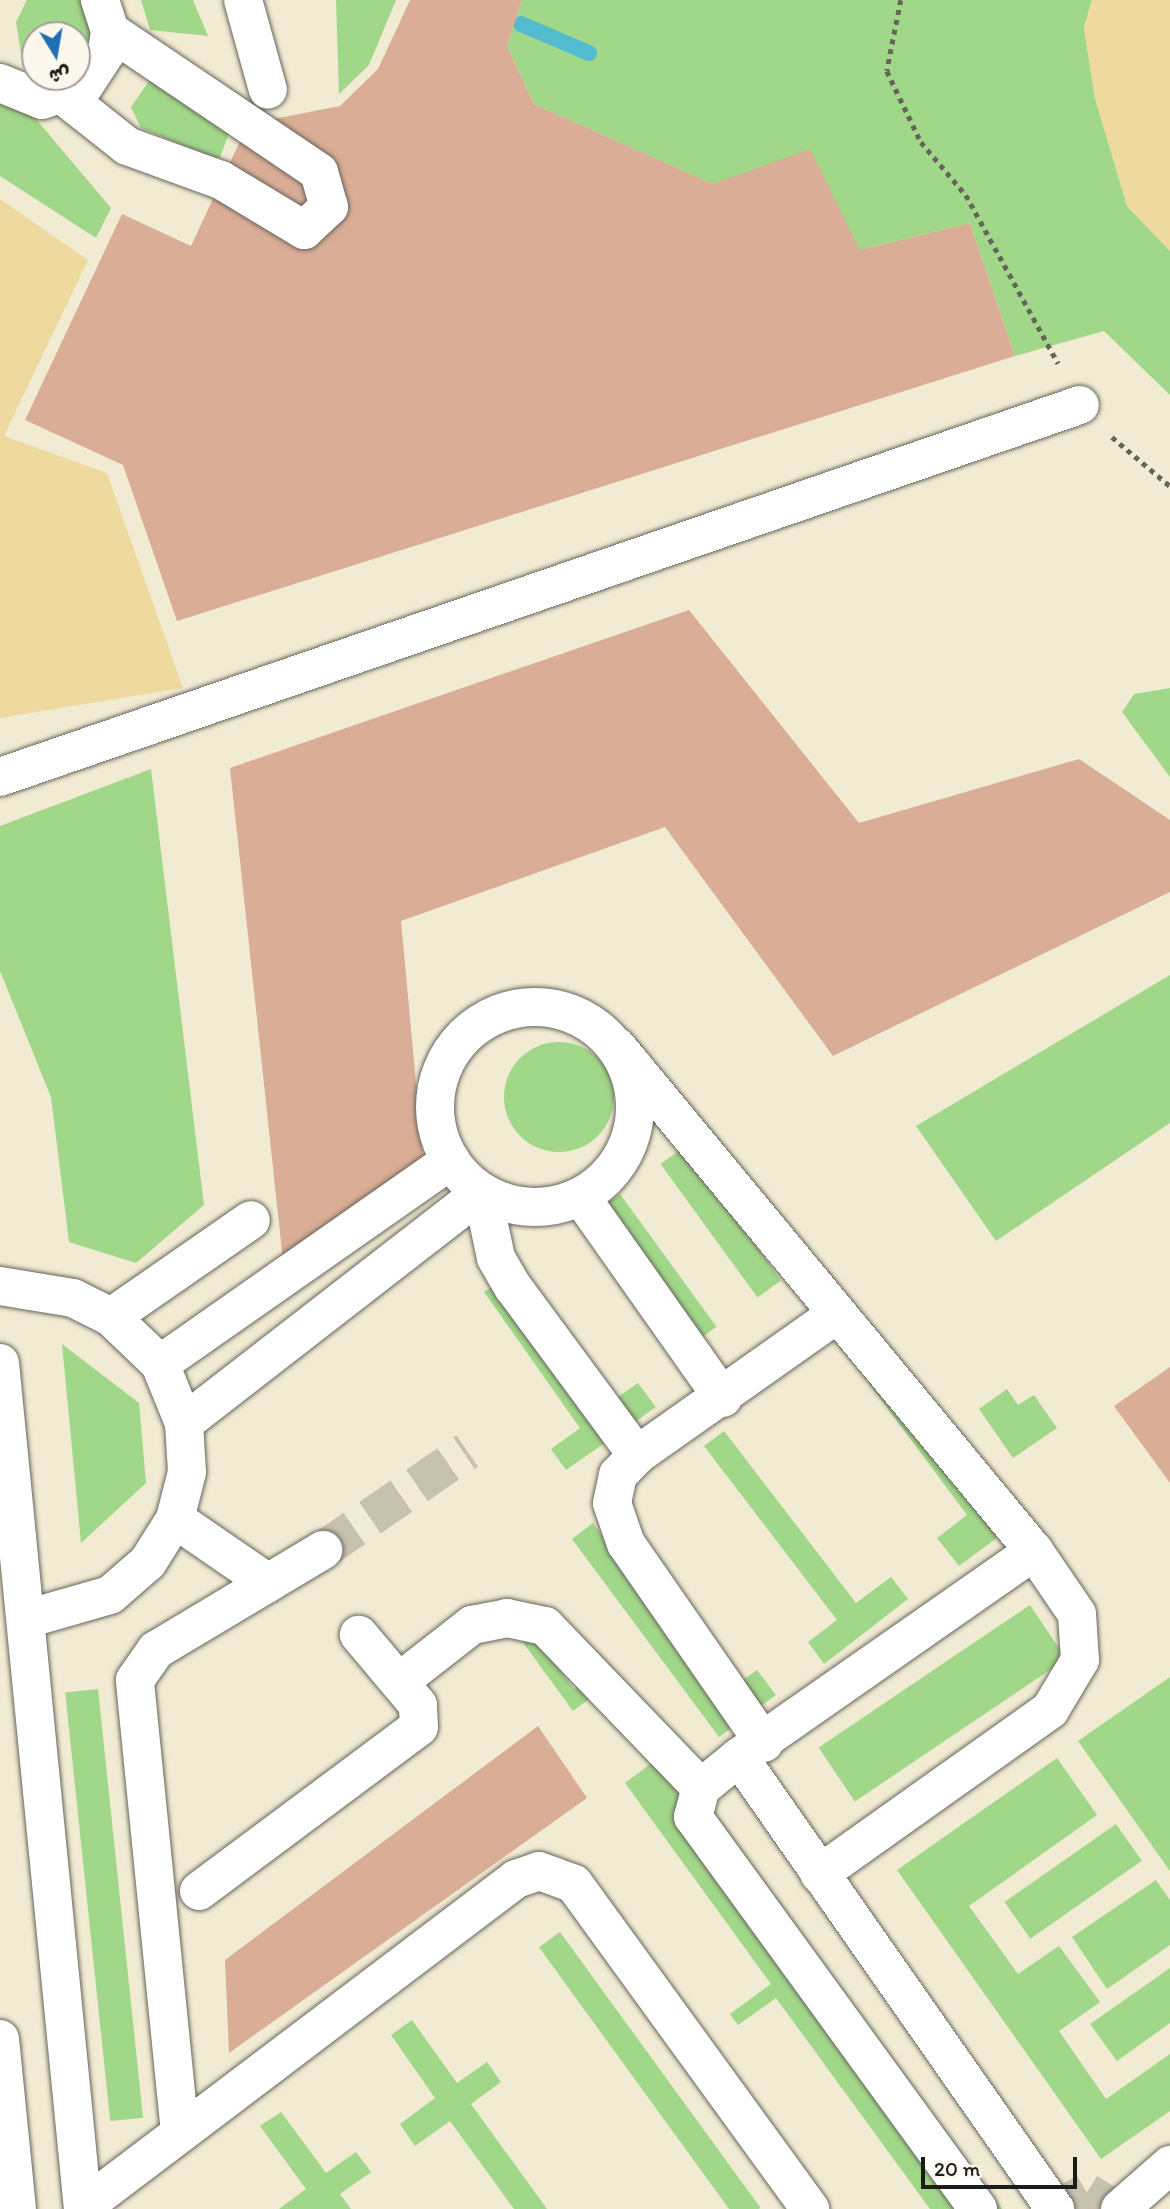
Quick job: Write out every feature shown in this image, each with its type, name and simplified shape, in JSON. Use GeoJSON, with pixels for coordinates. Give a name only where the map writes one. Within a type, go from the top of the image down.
{"type":"FeatureCollection","features":[{"type":"Feature","properties":{"kind":"main road"},"geometry":{"type":"LineString","coordinates":[[243,0],[268,90]]}},
{"type":"Feature","properties":{"kind":"main road"},"geometry":{"type":"LineString","coordinates":[[0,82],[20,95],[64,96],[127,146],[221,180],[304,230],[329,206],[319,172],[105,15],[99,69],[64,96]]}},
{"type":"Feature","properties":{"kind":"main road"},"geometry":{"type":"LineString","coordinates":[[0,777],[1080,405]]}},
{"type":"Feature","properties":{"kind":"main road"},"geometry":{"type":"LineString","coordinates":[[617,1047],[632,1079],[636,1113],[628,1147],[609,1176],[581,1197],[531,1207],[482,1192],[451,1160],[435,1120],[436,1091],[461,1039],[485,1021],[512,1009],[570,1013],[617,1047],[834,1316],[1034,1551],[1077,1614],[1080,1660],[1050,1710],[819,1874]]}},
{"type":"Feature","properties":{"kind":"main road"},"geometry":{"type":"LineString","coordinates":[[160,1364],[451,1160]]}},
{"type":"Feature","properties":{"kind":"main road"},"geometry":{"type":"LineString","coordinates":[[184,1423],[482,1192]]}},
{"type":"Feature","properties":{"kind":"main road"},"geometry":{"type":"LineString","coordinates":[[482,1192],[496,1258],[513,1287],[637,1455]]}},
{"type":"Feature","properties":{"kind":"main road"},"geometry":{"type":"LineString","coordinates":[[581,1197],[723,1398]]}},
{"type":"Feature","properties":{"kind":"main road"},"geometry":{"type":"LineString","coordinates":[[111,1317],[251,1220]]}},
{"type":"Feature","properties":{"kind":"main road"},"geometry":{"type":"LineString","coordinates":[[0,1286],[73,1298],[111,1317],[160,1364],[184,1423],[187,1472],[175,1519],[148,1562],[110,1595],[27,1619]]}},
{"type":"Feature","properties":{"kind":"main road"},"geometry":{"type":"LineString","coordinates":[[834,1316],[723,1398],[637,1455],[618,1475],[612,1503],[626,1544],[752,1750],[819,1874],[1055,2209]]}},
{"type":"Feature","properties":{"kind":"main road"},"geometry":{"type":"LineString","coordinates":[[0,1363],[83,2208]]}},
{"type":"Feature","properties":{"kind":"main road"},"geometry":{"type":"LineString","coordinates":[[175,1519],[268,1583]]}},
{"type":"Feature","properties":{"kind":"main road"},"geometry":{"type":"LineString","coordinates":[[180,2133],[135,1680],[156,1650],[323,1550]]}},
{"type":"Feature","properties":{"kind":"main road"},"geometry":{"type":"LineString","coordinates":[[697,1803],[752,1750],[1034,1551]]}},
{"type":"Feature","properties":{"kind":"main road"},"geometry":{"type":"LineString","coordinates":[[399,1682],[472,1625],[507,1618],[545,1626],[697,1803],[978,2209]]}},
{"type":"Feature","properties":{"kind":"main road"},"geometry":{"type":"LineString","coordinates":[[199,1891],[413,1736],[421,1716],[399,1682],[359,1635]]}},
{"type":"Feature","properties":{"kind":"main road"},"geometry":{"type":"LineString","coordinates":[[83,2208],[516,1879],[552,1872],[574,1884],[810,2209]]}},
{"type":"Feature","properties":{"kind":"main road"},"geometry":{"type":"LineString","coordinates":[[0,2039],[16,2209]]}},
{"type":"Feature","properties":{"kind":"main road"},"geometry":{"type":"LineString","coordinates":[[1120,2209],[1170,2165]]}},
{"type":"Feature","properties":{"kind":"path"},"geometry":{"type":"LineString","coordinates":[[901,0],[887,71],[920,142],[966,195],[1080,405],[1137,464],[1170,486]]}},
{"type":"Feature","properties":{"kind":"green space"},"geometry":{"type":"Polygon","coordinates":[[[27,0],[100,0],[108,12],[91,47],[91,21],[21,21],[21,53],[16,22],[27,0]]]}},
{"type":"Feature","properties":{"kind":"green space"},"geometry":{"type":"Polygon","coordinates":[[[141,0],[193,0],[208,36],[150,30],[141,0]]]}},
{"type":"Feature","properties":{"kind":"green space"},"geometry":{"type":"Polygon","coordinates":[[[336,0],[396,0],[369,65],[339,94],[336,0]]]}},
{"type":"Feature","properties":{"kind":"green space"},"geometry":{"type":"Polygon","coordinates":[[[522,0],[1092,0],[1084,28],[1095,98],[1127,206],[1170,251],[1170,395],[1104,331],[1015,356],[970,223],[860,250],[534,104],[507,46],[522,0]]]}},
{"type":"Feature","properties":{"kind":"green space"},"geometry":{"type":"Polygon","coordinates":[[[160,65],[238,110],[219,160],[141,128],[131,107],[160,65]]]}},
{"type":"Feature","properties":{"kind":"green space"},"geometry":{"type":"Polygon","coordinates":[[[0,95],[30,112],[111,208],[96,238],[0,176],[0,95]]]}},
{"type":"Feature","properties":{"kind":"green space"},"geometry":{"type":"Polygon","coordinates":[[[1170,688],[1170,777],[1122,712],[1134,694],[1170,688]]]}},
{"type":"Feature","properties":{"kind":"green space"},"geometry":{"type":"Polygon","coordinates":[[[151,769],[204,1205],[136,1263],[69,1242],[51,1097],[0,971],[0,826],[151,769]]]}},
{"type":"Feature","properties":{"kind":"green space"},"geometry":{"type":"Polygon","coordinates":[[[1170,975],[1170,1123],[996,1241],[916,1126],[1170,975]]]}},
{"type":"Feature","properties":{"kind":"green space"},"geometry":{"type":"Polygon","coordinates":[[[559,1042],[580,1046],[598,1058],[610,1076],[614,1097],[610,1118],[598,1136],[580,1148],[559,1152],[538,1148],[520,1136],[508,1118],[504,1097],[508,1076],[520,1058],[538,1046],[559,1042]]]}},
{"type":"Feature","properties":{"kind":"green space"},"geometry":{"type":"Polygon","coordinates":[[[684,1147],[781,1280],[758,1298],[661,1164],[684,1147]]]}},
{"type":"Feature","properties":{"kind":"green space"},"geometry":{"type":"Polygon","coordinates":[[[620,1194],[716,1327],[694,1343],[597,1210],[620,1194]]]}},
{"type":"Feature","properties":{"kind":"green space"},"geometry":{"type":"Polygon","coordinates":[[[507,1276],[602,1408],[638,1383],[656,1407],[566,1470],[551,1449],[580,1428],[484,1292],[507,1276]]]}},
{"type":"Feature","properties":{"kind":"green space"},"geometry":{"type":"Polygon","coordinates":[[[838,1342],[1013,1526],[959,1566],[937,1538],[967,1515],[838,1342]]]}},
{"type":"Feature","properties":{"kind":"green space"},"geometry":{"type":"Polygon","coordinates":[[[62,1344],[139,1403],[146,1483],[81,1543],[62,1344]]]}},
{"type":"Feature","properties":{"kind":"green space"},"geometry":{"type":"Polygon","coordinates":[[[1007,1389],[1018,1405],[1034,1395],[1057,1428],[1013,1458],[979,1409],[1007,1389]]]}},
{"type":"Feature","properties":{"kind":"green space"},"geometry":{"type":"Polygon","coordinates":[[[724,1431],[856,1603],[891,1577],[908,1599],[824,1664],[808,1642],[837,1620],[704,1446],[724,1431]]]}},
{"type":"Feature","properties":{"kind":"green space"},"geometry":{"type":"Polygon","coordinates":[[[593,1523],[722,1695],[757,1670],[776,1695],[719,1737],[572,1539],[593,1523]]]}},
{"type":"Feature","properties":{"kind":"green space"},"geometry":{"type":"Polygon","coordinates":[[[1030,1605],[1066,1659],[855,1801],[819,1748],[1030,1605]]]}},
{"type":"Feature","properties":{"kind":"green space"},"geometry":{"type":"Polygon","coordinates":[[[527,1625],[574,1689],[609,1663],[619,1677],[573,1711],[516,1633],[527,1625]]]}},
{"type":"Feature","properties":{"kind":"green space"},"geometry":{"type":"Polygon","coordinates":[[[1170,1677],[1170,1871],[1078,1741],[1170,1677]]]}},
{"type":"Feature","properties":{"kind":"green space"},"geometry":{"type":"Polygon","coordinates":[[[98,1689],[143,2118],[110,2121],[65,1692],[98,1689]]]}},
{"type":"Feature","properties":{"kind":"green space"},"geometry":{"type":"Polygon","coordinates":[[[669,1750],[1002,2209],[930,2209],[776,1998],[738,2025],[730,2014],[771,1984],[625,1783],[669,1750]]]}},
{"type":"Feature","properties":{"kind":"green space"},"geometry":{"type":"Polygon","coordinates":[[[1057,1758],[1097,1815],[969,1906],[1018,1974],[1059,1946],[1100,2002],[1059,2031],[1106,2099],[1170,2054],[1170,2111],[1101,2159],[897,1870],[1057,1758]]]}},
{"type":"Feature","properties":{"kind":"green space"},"geometry":{"type":"Polygon","coordinates":[[[1116,1824],[1142,1861],[1030,1939],[1005,1902],[1116,1824]]]}},
{"type":"Feature","properties":{"kind":"green space"},"geometry":{"type":"Polygon","coordinates":[[[1156,1880],[1170,1900],[1170,1945],[1107,1989],[1072,1937],[1156,1880]]]}},
{"type":"Feature","properties":{"kind":"green space"},"geometry":{"type":"Polygon","coordinates":[[[560,1932],[760,2208],[729,2209],[539,1947],[560,1932]]]}},
{"type":"Feature","properties":{"kind":"green space"},"geometry":{"type":"Polygon","coordinates":[[[1170,1968],[1170,2023],[1117,2061],[1090,2024],[1170,1968]]]}},
{"type":"Feature","properties":{"kind":"green space"},"geometry":{"type":"Polygon","coordinates":[[[412,2020],[457,2083],[487,2062],[501,2082],[471,2104],[547,2209],[514,2209],[450,2121],[415,2146],[400,2124],[435,2098],[391,2035],[412,2020]]]}},
{"type":"Feature","properties":{"kind":"green space"},"geometry":{"type":"Polygon","coordinates":[[[281,2112],[326,2173],[356,2152],[371,2172],[340,2194],[351,2209],[279,2209],[306,2189],[260,2126],[281,2112]]]}},
{"type":"Feature","properties":{"kind":"sand"},"geometry":{"type":"Polygon","coordinates":[[[1092,0],[1170,0],[1170,251],[1127,206],[1095,98],[1084,28],[1092,0]]]}},
{"type":"Feature","properties":{"kind":"sand"},"geometry":{"type":"Polygon","coordinates":[[[0,199],[88,260],[4,436],[107,473],[183,688],[0,718],[0,199]]]}},
{"type":"Feature","properties":{"kind":"building"},"geometry":{"type":"Polygon","coordinates":[[[410,0],[522,0],[507,46],[534,104],[713,184],[810,149],[860,250],[970,223],[1015,356],[177,621],[123,465],[25,420],[122,214],[191,246],[248,124],[340,106],[378,69],[410,0]]]}},
{"type":"Feature","properties":{"kind":"building"},"geometry":{"type":"Polygon","coordinates":[[[689,610],[859,823],[1079,759],[1170,820],[1170,892],[833,1056],[665,827],[401,921],[424,1169],[283,1261],[230,768],[689,610]]]}},
{"type":"Feature","properties":{"kind":"building"},"geometry":{"type":"Polygon","coordinates":[[[1170,1367],[1170,1483],[1114,1406],[1170,1367]]]}},
{"type":"Feature","properties":{"kind":"building"},"geometry":{"type":"Polygon","coordinates":[[[538,1726],[587,1798],[229,2053],[225,1960],[538,1726]]]}},
{"type":"Feature","properties":{"kind":"waterway"},"geometry":{"type":"LineString","coordinates":[[521,24],[589,53]]}},
{"type":"Feature","properties":{"kind":"tunnel"},"geometry":{"type":"LineString","coordinates":[[323,1550],[467,1451]]}},
{"type":"Feature","properties":{"kind":"tunnel"},"geometry":{"type":"LineString","coordinates":[[1057,2209],[1087,2192],[1114,2209]]}}]}
